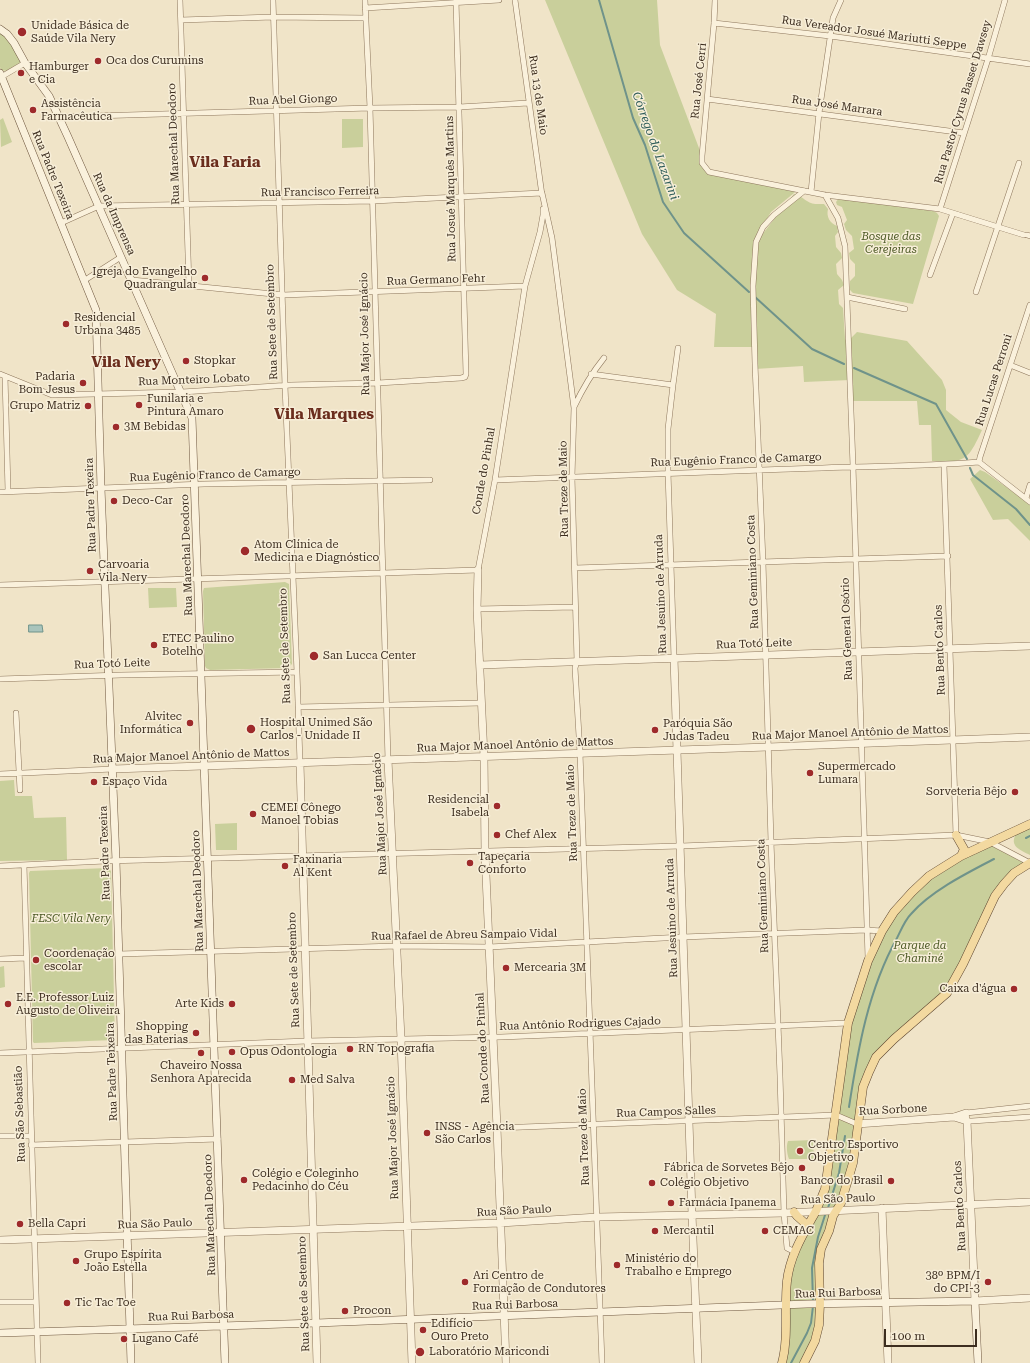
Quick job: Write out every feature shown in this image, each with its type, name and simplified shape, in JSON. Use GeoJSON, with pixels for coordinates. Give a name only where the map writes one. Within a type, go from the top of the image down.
{"type":"FeatureCollection","features":[{"type":"Feature","properties":{"kind":"main road"},"geometry":{"type":"LineString","coordinates":[[782,1363],[785,1351],[787,1281],[790,1266],[795,1249],[807,1226],[819,1211],[826,1188],[848,1023],[868,961],[882,930],[894,912],[929,876],[961,856],[1030,824]]}},
{"type":"Feature","properties":{"kind":"main road"},"geometry":{"type":"LineString","coordinates":[[956,835],[964,849],[961,856]]}},
{"type":"Feature","properties":{"kind":"main road"},"geometry":{"type":"LineString","coordinates":[[804,1363],[815,1341],[819,1324],[819,1263],[821,1250],[829,1231],[833,1216],[841,1203],[853,1163],[863,1087],[876,1057],[894,1039],[948,992],[995,896],[1014,873],[1030,863]]}},
{"type":"Feature","properties":{"kind":"main road"},"geometry":{"type":"LineString","coordinates":[[794,1212],[796,1216],[802,1219],[807,1226]]}},
{"type":"Feature","properties":{"kind":"street","name":"Rua Marechal Deodoro"},"geometry":{"type":"LineString","coordinates":[[180,0],[189,286]]}},
{"type":"Feature","properties":{"kind":"street","name":"Rua Sete de Setembro"},"geometry":{"type":"LineString","coordinates":[[273,0],[300,764],[304,948],[317,1363]]}},
{"type":"Feature","properties":{"kind":"street","name":"Rua Major José Ignácio"},"geometry":{"type":"LineString","coordinates":[[365,0],[376,292],[386,706],[401,1039],[406,1226],[412,1363]]}},
{"type":"Feature","properties":{"kind":"street"},"geometry":{"type":"LineString","coordinates":[[366,8],[456,1],[499,0]]}},
{"type":"Feature","properties":{"kind":"street","name":"Rua 13 de Maio"},"geometry":{"type":"LineString","coordinates":[[514,0],[542,193]]}},
{"type":"Feature","properties":{"kind":"street","name":"Rua José Cerri"},"geometry":{"type":"LineString","coordinates":[[715,0],[702,163],[709,172],[804,191]]}},
{"type":"Feature","properties":{"kind":"street"},"geometry":{"type":"LineString","coordinates":[[811,192],[819,114],[830,36],[833,18],[841,0]]}},
{"type":"Feature","properties":{"kind":"street","name":"Rua Pastor Cyrus Basset Dawsey"},"geometry":{"type":"LineString","coordinates":[[940,209],[1005,0]]}},
{"type":"Feature","properties":{"kind":"street","name":"Rua Josué Marquês Martins"},"geometry":{"type":"LineString","coordinates":[[456,1],[465,377]]}},
{"type":"Feature","properties":{"kind":"street"},"geometry":{"type":"LineString","coordinates":[[181,20],[273,17],[366,18]]}},
{"type":"Feature","properties":{"kind":"street","name":"Rua Vereador Josué Mariutti Seppe"},"geometry":{"type":"LineString","coordinates":[[714,23],[830,36],[1030,64]]}},
{"type":"Feature","properties":{"kind":"street","name":"Rua da Imprensa"},"geometry":{"type":"LineString","coordinates":[[0,29],[7,34],[14,43],[25,63],[48,96],[99,206],[182,392],[192,418]]}},
{"type":"Feature","properties":{"kind":"street"},"geometry":{"type":"LineString","coordinates":[[1,75],[25,63]]}},
{"type":"Feature","properties":{"kind":"street","name":"Rua Padre Texeira"},"geometry":{"type":"LineString","coordinates":[[1,75],[96,310],[101,488],[119,954]]}},
{"type":"Feature","properties":{"kind":"street","name":"Rua José Marrara"},"geometry":{"type":"LineString","coordinates":[[707,99],[964,133]]}},
{"type":"Feature","properties":{"kind":"street","name":"Rua Abel Giongo"},"geometry":{"type":"LineString","coordinates":[[58,117],[277,110],[459,107],[528,103]]}},
{"type":"Feature","properties":{"kind":"street"},"geometry":{"type":"LineString","coordinates":[[976,292],[1019,163]]}},
{"type":"Feature","properties":{"kind":"street"},"geometry":{"type":"LineString","coordinates":[[804,191],[825,195],[940,209],[997,228],[1027,235]]}},
{"type":"Feature","properties":{"kind":"street","name":"Rua Geminiano Costa"},"geometry":{"type":"LineString","coordinates":[[795,1249],[793,1250],[787,1248],[784,1213],[770,842],[763,562],[754,364],[753,286],[756,242],[764,227],[774,215],[804,191]]}},
{"type":"Feature","properties":{"kind":"street","name":"Rua Francisco Ferreira"},"geometry":{"type":"LineString","coordinates":[[99,206],[187,206],[372,201],[542,193]]}},
{"type":"Feature","properties":{"kind":"street","name":"Conde do Pinhal"},"geometry":{"type":"LineString","coordinates":[[484,756],[477,610],[478,570],[525,286],[540,232],[543,215],[542,193]]}},
{"type":"Feature","properties":{"kind":"street","name":"Rua Treze de Maio"},"geometry":{"type":"LineString","coordinates":[[542,193],[552,238],[574,408],[572,477],[577,661],[575,668],[580,753],[591,1033],[602,1363]]}},
{"type":"Feature","properties":{"kind":"street","name":"Rua General Osório"},"geometry":{"type":"LineString","coordinates":[[825,195],[838,218],[845,246],[868,961]]}},
{"type":"Feature","properties":{"kind":"street"},"geometry":{"type":"LineString","coordinates":[[61,223],[99,206]]}},
{"type":"Feature","properties":{"kind":"street"},"geometry":{"type":"LineString","coordinates":[[930,275],[952,212]]}},
{"type":"Feature","properties":{"kind":"street"},"geometry":{"type":"LineString","coordinates":[[84,280],[121,257]]}},
{"type":"Feature","properties":{"kind":"street","name":"Rua Germano Fehr"},"geometry":{"type":"LineString","coordinates":[[132,280],[283,295],[525,286]]}},
{"type":"Feature","properties":{"kind":"street"},"geometry":{"type":"LineString","coordinates":[[847,297],[905,309]]}},
{"type":"Feature","properties":{"kind":"street","name":"Rua Lucas Perroni"},"geometry":{"type":"LineString","coordinates":[[979,462],[1030,305]]}},
{"type":"Feature","properties":{"kind":"street","name":"Rua Jesuíno de Arruda"},"geometry":{"type":"LineString","coordinates":[[678,348],[668,429],[668,472],[681,846],[682,937],[698,1363]]}},
{"type":"Feature","properties":{"kind":"street"},"geometry":{"type":"LineString","coordinates":[[574,408],[591,374],[604,358]]}},
{"type":"Feature","properties":{"kind":"street"},"geometry":{"type":"LineString","coordinates":[[1010,365],[1030,374]]}},
{"type":"Feature","properties":{"kind":"street"},"geometry":{"type":"LineString","coordinates":[[591,374],[673,385]]}},
{"type":"Feature","properties":{"kind":"street"},"geometry":{"type":"LineString","coordinates":[[2,375],[8,491]]}},
{"type":"Feature","properties":{"kind":"street","name":"Rua Monteiro Lobato"},"geometry":{"type":"LineString","coordinates":[[2,375],[52,395],[182,392],[286,386],[378,383],[465,377]]}},
{"type":"Feature","properties":{"kind":"street","name":"Rua Marechal Deodoro"},"geometry":{"type":"LineString","coordinates":[[192,418],[225,1363]]}},
{"type":"Feature","properties":{"kind":"street"},"geometry":{"type":"LineString","coordinates":[[979,462],[997,478],[1028,500],[1030,485]]}},
{"type":"Feature","properties":{"kind":"street","name":"Rua Eugênio Franco de Camargo"},"geometry":{"type":"LineString","coordinates":[[494,480],[668,472],[853,466],[944,465],[979,462]]}},
{"type":"Feature","properties":{"kind":"street","name":"Rua Bento Carlos"},"geometry":{"type":"LineString","coordinates":[[944,465],[956,835]]}},
{"type":"Feature","properties":{"kind":"street","name":"Rua Eugênio Franco de Camargo"},"geometry":{"type":"LineString","coordinates":[[0,492],[195,484],[430,480]]}},
{"type":"Feature","properties":{"kind":"street"},"geometry":{"type":"LineString","coordinates":[[575,568],[948,556]]}},
{"type":"Feature","properties":{"kind":"street"},"geometry":{"type":"LineString","coordinates":[[0,585],[478,570]]}},
{"type":"Feature","properties":{"kind":"street"},"geometry":{"type":"LineString","coordinates":[[477,610],[575,606]]}},
{"type":"Feature","properties":{"kind":"street","name":"Rua Totó Leite"},"geometry":{"type":"LineString","coordinates":[[480,665],[1030,646]]}},
{"type":"Feature","properties":{"kind":"street","name":"Rua Totó Leite"},"geometry":{"type":"LineString","coordinates":[[0,678],[297,672]]}},
{"type":"Feature","properties":{"kind":"street"},"geometry":{"type":"LineString","coordinates":[[298,707],[481,703]]}},
{"type":"Feature","properties":{"kind":"street"},"geometry":{"type":"LineString","coordinates":[[16,713],[20,790]]}},
{"type":"Feature","properties":{"kind":"street","name":"Rua Major Manoel Antônio de Mattos"},"geometry":{"type":"LineString","coordinates":[[0,774],[1030,737]]}},
{"type":"Feature","properties":{"kind":"street","name":"Rua Conde do Pinhal"},"geometry":{"type":"LineString","coordinates":[[484,756],[484,852],[506,1363]]}},
{"type":"Feature","properties":{"kind":"street"},"geometry":{"type":"LineString","coordinates":[[0,866],[116,861],[681,846],[956,835],[990,842],[1030,863]]}},
{"type":"Feature","properties":{"kind":"street","name":"Rua São Sebastião"},"geometry":{"type":"LineString","coordinates":[[24,865],[28,1052],[38,1363]]}},
{"type":"Feature","properties":{"kind":"street","name":"Rua Rafael de Abreu Sampaio Vidal"},"geometry":{"type":"LineString","coordinates":[[119,954],[397,946],[489,947],[682,937],[882,930]]}},
{"type":"Feature","properties":{"kind":"street","name":"Rua Padre Teixeira"},"geometry":{"type":"LineString","coordinates":[[119,954],[125,1142]]}},
{"type":"Feature","properties":{"kind":"street"},"geometry":{"type":"LineString","coordinates":[[0,959],[26,958]]}},
{"type":"Feature","properties":{"kind":"street","name":"Rua Antônio Rodrigues Cajado"},"geometry":{"type":"LineString","coordinates":[[0,1053],[307,1041],[493,1037],[848,1023]]}},
{"type":"Feature","properties":{"kind":"street","name":"Rua Sorbone"},"geometry":{"type":"LineString","coordinates":[[836,1116],[857,1124],[954,1117],[966,1113],[1030,1106]]}},
{"type":"Feature","properties":{"kind":"street"},"geometry":{"type":"LineString","coordinates":[[966,1113],[967,1121]]}},
{"type":"Feature","properties":{"kind":"street","name":"Rua Campos Salles"},"geometry":{"type":"LineString","coordinates":[[497,1128],[836,1116]]}},
{"type":"Feature","properties":{"kind":"street","name":"Rua Sorbone"},"geometry":{"type":"LineString","coordinates":[[954,1117],[967,1121],[1030,1117]]}},
{"type":"Feature","properties":{"kind":"street","name":"Rua Bento Carlos"},"geometry":{"type":"LineString","coordinates":[[967,1121],[978,1363]]}},
{"type":"Feature","properties":{"kind":"street"},"geometry":{"type":"LineString","coordinates":[[0,1136],[31,1136]]}},
{"type":"Feature","properties":{"kind":"street"},"geometry":{"type":"LineString","coordinates":[[31,1145],[218,1139]]}},
{"type":"Feature","properties":{"kind":"street"},"geometry":{"type":"LineString","coordinates":[[125,1142],[131,1363]]}},
{"type":"Feature","properties":{"kind":"street","name":"Rua São Paulo"},"geometry":{"type":"LineString","coordinates":[[0,1240],[313,1228],[500,1223],[598,1217],[784,1213],[1030,1202]]}},
{"type":"Feature","properties":{"kind":"street"},"geometry":{"type":"LineString","coordinates":[[882,1208],[888,1363]]}},
{"type":"Feature","properties":{"kind":"street","name":"Rua Rui Barbosa"},"geometry":{"type":"LineString","coordinates":[[0,1333],[601,1313],[807,1304],[975,1301],[1030,1298]]}},
{"type":"Feature","properties":{"kind":"street"},"geometry":{"type":"LineString","coordinates":[[0,1302],[36,1302]]}},
{"type":"Feature","properties":{"kind":"green space"},"geometry":{"type":"Polygon","coordinates":[[[545,0],[657,0],[660,45],[709,172],[800,188],[771,212],[755,239],[757,241],[794,194],[811,203],[824,204],[828,209],[829,219],[837,226],[838,232],[835,236],[836,247],[841,253],[842,258],[836,264],[837,274],[844,285],[838,290],[839,304],[843,308],[845,339],[848,343],[850,380],[804,382],[803,366],[755,369],[754,347],[714,347],[716,314],[677,290],[642,234],[545,0]]]}},
{"type":"Feature","properties":{"kind":"green space"},"geometry":{"type":"Polygon","coordinates":[[[0,31],[5,34],[23,62],[7,71],[1,70],[0,67],[0,31]]]}},
{"type":"Feature","properties":{"kind":"green space"},"geometry":{"type":"Polygon","coordinates":[[[3,118],[12,142],[1,147],[0,120],[3,118]]]}},
{"type":"Feature","properties":{"kind":"green space"},"geometry":{"type":"Polygon","coordinates":[[[342,119],[363,119],[363,147],[342,148],[342,119]]]}},
{"type":"Feature","properties":{"kind":"green space","name":"Bosque das Cerejeiras"},"geometry":{"type":"Polygon","coordinates":[[[839,198],[933,211],[937,213],[939,216],[913,304],[853,293],[850,290],[850,281],[855,276],[855,264],[850,259],[849,253],[854,249],[852,236],[846,230],[844,224],[847,220],[842,207],[837,205],[836,202],[839,198]]]}},
{"type":"Feature","properties":{"kind":"green space"},"geometry":{"type":"Polygon","coordinates":[[[857,332],[907,341],[942,380],[946,390],[946,410],[961,422],[982,430],[969,454],[959,460],[932,461],[931,425],[919,425],[917,401],[852,401],[850,339],[857,332]]]}},
{"type":"Feature","properties":{"kind":"green space"},"geometry":{"type":"Polygon","coordinates":[[[980,470],[1030,504],[1030,541],[1008,519],[993,520],[970,479],[980,470]]]}},
{"type":"Feature","properties":{"kind":"green space"},"geometry":{"type":"Polygon","coordinates":[[[285,582],[289,584],[292,664],[288,668],[210,670],[206,668],[204,588],[285,582]]]}},
{"type":"Feature","properties":{"kind":"green space"},"geometry":{"type":"Polygon","coordinates":[[[148,588],[176,588],[177,607],[149,608],[148,588]]]}},
{"type":"Feature","properties":{"kind":"green space"},"geometry":{"type":"Polygon","coordinates":[[[14,780],[15,796],[32,796],[34,818],[66,817],[67,860],[0,861],[0,781],[14,780]]]}},
{"type":"Feature","properties":{"kind":"green space"},"geometry":{"type":"Polygon","coordinates":[[[237,823],[237,850],[216,850],[215,824],[237,823]]]}},
{"type":"Feature","properties":{"kind":"green space"},"geometry":{"type":"Polygon","coordinates":[[[1030,828],[1030,855],[1015,845],[1014,838],[1016,834],[1030,828]]]}},
{"type":"Feature","properties":{"kind":"green space","name":"Parque da Chaminé"},"geometry":{"type":"Polygon","coordinates":[[[990,842],[1030,863],[1004,884],[947,993],[894,1039],[869,1072],[853,1163],[821,1250],[819,1325],[804,1363],[782,1363],[787,1281],[825,1189],[848,1023],[882,931],[912,892],[990,842]]]}},
{"type":"Feature","properties":{"kind":"green space","name":"FESC Vila Nery"},"geometry":{"type":"Polygon","coordinates":[[[108,868],[111,871],[115,1040],[34,1043],[29,873],[30,871],[108,868]]]}},
{"type":"Feature","properties":{"kind":"green space"},"geometry":{"type":"Polygon","coordinates":[[[4,966],[5,987],[0,988],[0,967],[4,966]]]}},
{"type":"Feature","properties":{"kind":"green space","name":"Centro Esportivo Objetivo"},"geometry":{"type":"Polygon","coordinates":[[[813,1140],[814,1159],[789,1159],[787,1150],[788,1141],[813,1140]]]}},
{"type":"Feature","properties":{"kind":"water"},"geometry":{"type":"Polygon","coordinates":[[[29,625],[42,625],[43,632],[29,632],[29,625]]]}},
{"type":"Feature","properties":{"kind":"waterway","name":"Córrego do Lazarini"},"geometry":{"type":"LineString","coordinates":[[599,0],[633,118],[645,145],[663,202],[684,233],[749,292]]}},
{"type":"Feature","properties":{"kind":"waterway","name":"Córrego do Lazarini"},"geometry":{"type":"LineString","coordinates":[[755,297],[812,349],[844,364]]}},
{"type":"Feature","properties":{"kind":"waterway","name":"Córrego do Lazarini"},"geometry":{"type":"LineString","coordinates":[[854,368],[936,404],[967,459]]}},
{"type":"Feature","properties":{"kind":"waterway","name":"Córrego do Lazarini"},"geometry":{"type":"LineString","coordinates":[[970,468],[973,475],[1016,509],[1030,525]]}},
{"type":"Feature","properties":{"kind":"waterway"},"geometry":{"type":"LineString","coordinates":[[1026,838],[1030,836]]}},
{"type":"Feature","properties":{"kind":"waterway"},"geometry":{"type":"LineString","coordinates":[[849,1107],[860,1042],[871,999],[887,958],[905,922],[919,906],[939,890],[961,876],[994,859]]}},
{"type":"Feature","properties":{"kind":"waterway"},"geometry":{"type":"LineString","coordinates":[[828,1208],[839,1173],[845,1136]]}},
{"type":"Feature","properties":{"kind":"waterway"},"geometry":{"type":"LineString","coordinates":[[813,1302],[812,1268],[818,1237],[826,1212]]}},
{"type":"Feature","properties":{"kind":"waterway"},"geometry":{"type":"LineString","coordinates":[[791,1363],[811,1323],[813,1306]]}},
{"type":"Feature","properties":{"kind":"place","name":"Unidade Básica de Saúde Vila Nery"},"geometry":{"type":"Point","coordinates":[22,32]}},
{"type":"Feature","properties":{"kind":"place","name":"Oca dos Curumins"},"geometry":{"type":"Point","coordinates":[98,61]}},
{"type":"Feature","properties":{"kind":"place","name":"Hamburger e Cia"},"geometry":{"type":"Point","coordinates":[21,73]}},
{"type":"Feature","properties":{"kind":"place","name":"Assistência Farmacêutica"},"geometry":{"type":"Point","coordinates":[33,110]}},
{"type":"Feature","properties":{"kind":"place","name":"Igreja do Evangelho Quadrangular"},"geometry":{"type":"Point","coordinates":[205,278]}},
{"type":"Feature","properties":{"kind":"place","name":"Residencial Urbana 3485"},"geometry":{"type":"Point","coordinates":[66,324]}},
{"type":"Feature","properties":{"kind":"place","name":"Stopkar"},"geometry":{"type":"Point","coordinates":[186,361]}},
{"type":"Feature","properties":{"kind":"place","name":"Padaria Bom Jesus"},"geometry":{"type":"Point","coordinates":[83,383]}},
{"type":"Feature","properties":{"kind":"place","name":"Funilaria e Pintura Amaro"},"geometry":{"type":"Point","coordinates":[139,405]}},
{"type":"Feature","properties":{"kind":"place","name":"Grupo Matriz"},"geometry":{"type":"Point","coordinates":[88,406]}},
{"type":"Feature","properties":{"kind":"place","name":"3M Bebidas"},"geometry":{"type":"Point","coordinates":[116,427]}},
{"type":"Feature","properties":{"kind":"place","name":"Deco-Car"},"geometry":{"type":"Point","coordinates":[114,501]}},
{"type":"Feature","properties":{"kind":"place","name":"Atom Clínica de Medicina e Diagnóstico"},"geometry":{"type":"Point","coordinates":[245,551]}},
{"type":"Feature","properties":{"kind":"place","name":"Carvoaria Vila Nery"},"geometry":{"type":"Point","coordinates":[90,571]}},
{"type":"Feature","properties":{"kind":"place","name":"ETEC Paulino Botelho"},"geometry":{"type":"Point","coordinates":[154,645]}},
{"type":"Feature","properties":{"kind":"place","name":"San Lucca Center"},"geometry":{"type":"Point","coordinates":[314,656]}},
{"type":"Feature","properties":{"kind":"place","name":"Alvitec Informática"},"geometry":{"type":"Point","coordinates":[190,723]}},
{"type":"Feature","properties":{"kind":"place","name":"Hospital Unimed São Carlos - Unidade II"},"geometry":{"type":"Point","coordinates":[251,729]}},
{"type":"Feature","properties":{"kind":"place","name":"Paróquia São Judas Tadeu"},"geometry":{"type":"Point","coordinates":[655,730]}},
{"type":"Feature","properties":{"kind":"place","name":"Supermercado Lumara"},"geometry":{"type":"Point","coordinates":[810,773]}},
{"type":"Feature","properties":{"kind":"place","name":"Espaço Vida"},"geometry":{"type":"Point","coordinates":[94,782]}},
{"type":"Feature","properties":{"kind":"place","name":"Sorveteria Bêjo"},"geometry":{"type":"Point","coordinates":[1015,792]}},
{"type":"Feature","properties":{"kind":"place","name":"Residencial Isabela"},"geometry":{"type":"Point","coordinates":[497,806]}},
{"type":"Feature","properties":{"kind":"place","name":"CEMEI Cônego Manoel Tobias"},"geometry":{"type":"Point","coordinates":[253,814]}},
{"type":"Feature","properties":{"kind":"place","name":"Chef Alex"},"geometry":{"type":"Point","coordinates":[497,835]}},
{"type":"Feature","properties":{"kind":"place","name":"Tapeçaria Conforto"},"geometry":{"type":"Point","coordinates":[470,863]}},
{"type":"Feature","properties":{"kind":"place","name":"Faxinaria Al Kent"},"geometry":{"type":"Point","coordinates":[285,866]}},
{"type":"Feature","properties":{"kind":"place","name":"Coordenação escolar"},"geometry":{"type":"Point","coordinates":[36,960]}},
{"type":"Feature","properties":{"kind":"place","name":"Mercearia 3M"},"geometry":{"type":"Point","coordinates":[506,968]}},
{"type":"Feature","properties":{"kind":"place","name":"Caixa d'água"},"geometry":{"type":"Point","coordinates":[1014,989]}},
{"type":"Feature","properties":{"kind":"place","name":"E.E. Professor Luiz Augusto de Oliveira"},"geometry":{"type":"Point","coordinates":[8,1004]}},
{"type":"Feature","properties":{"kind":"place","name":"Arte Kids"},"geometry":{"type":"Point","coordinates":[232,1004]}},
{"type":"Feature","properties":{"kind":"place","name":"Shopping das Baterias"},"geometry":{"type":"Point","coordinates":[196,1033]}},
{"type":"Feature","properties":{"kind":"place","name":"RN Topografia"},"geometry":{"type":"Point","coordinates":[350,1049]}},
{"type":"Feature","properties":{"kind":"place","name":"Opus Odontologia"},"geometry":{"type":"Point","coordinates":[232,1052]}},
{"type":"Feature","properties":{"kind":"place","name":"Chaveiro Nossa Senhora Aparecida"},"geometry":{"type":"Point","coordinates":[201,1053]}},
{"type":"Feature","properties":{"kind":"place","name":"Med Salva"},"geometry":{"type":"Point","coordinates":[292,1080]}},
{"type":"Feature","properties":{"kind":"place","name":"INSS - Agência São Carlos"},"geometry":{"type":"Point","coordinates":[427,1133]}},
{"type":"Feature","properties":{"kind":"place","name":"Centro Esportivo Objetivo"},"geometry":{"type":"Point","coordinates":[800,1151]}},
{"type":"Feature","properties":{"kind":"place","name":"Fábrica de Sorvetes Bêjo"},"geometry":{"type":"Point","coordinates":[802,1168]}},
{"type":"Feature","properties":{"kind":"place","name":"Colégio e Coleginho Pedacinho do Céu"},"geometry":{"type":"Point","coordinates":[244,1180]}},
{"type":"Feature","properties":{"kind":"place","name":"Banco do Brasil"},"geometry":{"type":"Point","coordinates":[891,1181]}},
{"type":"Feature","properties":{"kind":"place","name":"Colégio Objetivo"},"geometry":{"type":"Point","coordinates":[652,1183]}},
{"type":"Feature","properties":{"kind":"place","name":"Farmácia Ipanema"},"geometry":{"type":"Point","coordinates":[671,1203]}},
{"type":"Feature","properties":{"kind":"place","name":"Bella Capri"},"geometry":{"type":"Point","coordinates":[20,1224]}},
{"type":"Feature","properties":{"kind":"place","name":"Mercantil"},"geometry":{"type":"Point","coordinates":[655,1231]}},
{"type":"Feature","properties":{"kind":"place","name":"CEMAC"},"geometry":{"type":"Point","coordinates":[765,1231]}},
{"type":"Feature","properties":{"kind":"place","name":"Grupo Espírita João Estella"},"geometry":{"type":"Point","coordinates":[76,1261]}},
{"type":"Feature","properties":{"kind":"place","name":"Ministério do Trabalho e Emprego"},"geometry":{"type":"Point","coordinates":[617,1265]}},
{"type":"Feature","properties":{"kind":"place","name":"Ari Centro de Formação de Condutores"},"geometry":{"type":"Point","coordinates":[465,1282]}},
{"type":"Feature","properties":{"kind":"place","name":"38º BPM/I do CPI-3"},"geometry":{"type":"Point","coordinates":[988,1282]}},
{"type":"Feature","properties":{"kind":"place","name":"Tic Tac Toe"},"geometry":{"type":"Point","coordinates":[67,1303]}},
{"type":"Feature","properties":{"kind":"place","name":"Procon"},"geometry":{"type":"Point","coordinates":[345,1311]}},
{"type":"Feature","properties":{"kind":"place","name":"Edifício Ouro Preto"},"geometry":{"type":"Point","coordinates":[423,1330]}},
{"type":"Feature","properties":{"kind":"place","name":"Lugano Café"},"geometry":{"type":"Point","coordinates":[124,1339]}},
{"type":"Feature","properties":{"kind":"place","name":"Laboratório Maricondi"},"geometry":{"type":"Point","coordinates":[420,1352]}},
{"type":"Feature","properties":{"kind":"district","name":"Vila Faria"},"geometry":{"type":"Point","coordinates":[225,163]}},
{"type":"Feature","properties":{"kind":"district","name":"Vila Nery"},"geometry":{"type":"Point","coordinates":[126,363]}},
{"type":"Feature","properties":{"kind":"district","name":"Vila Marques"},"geometry":{"type":"Point","coordinates":[324,415]}}]}
